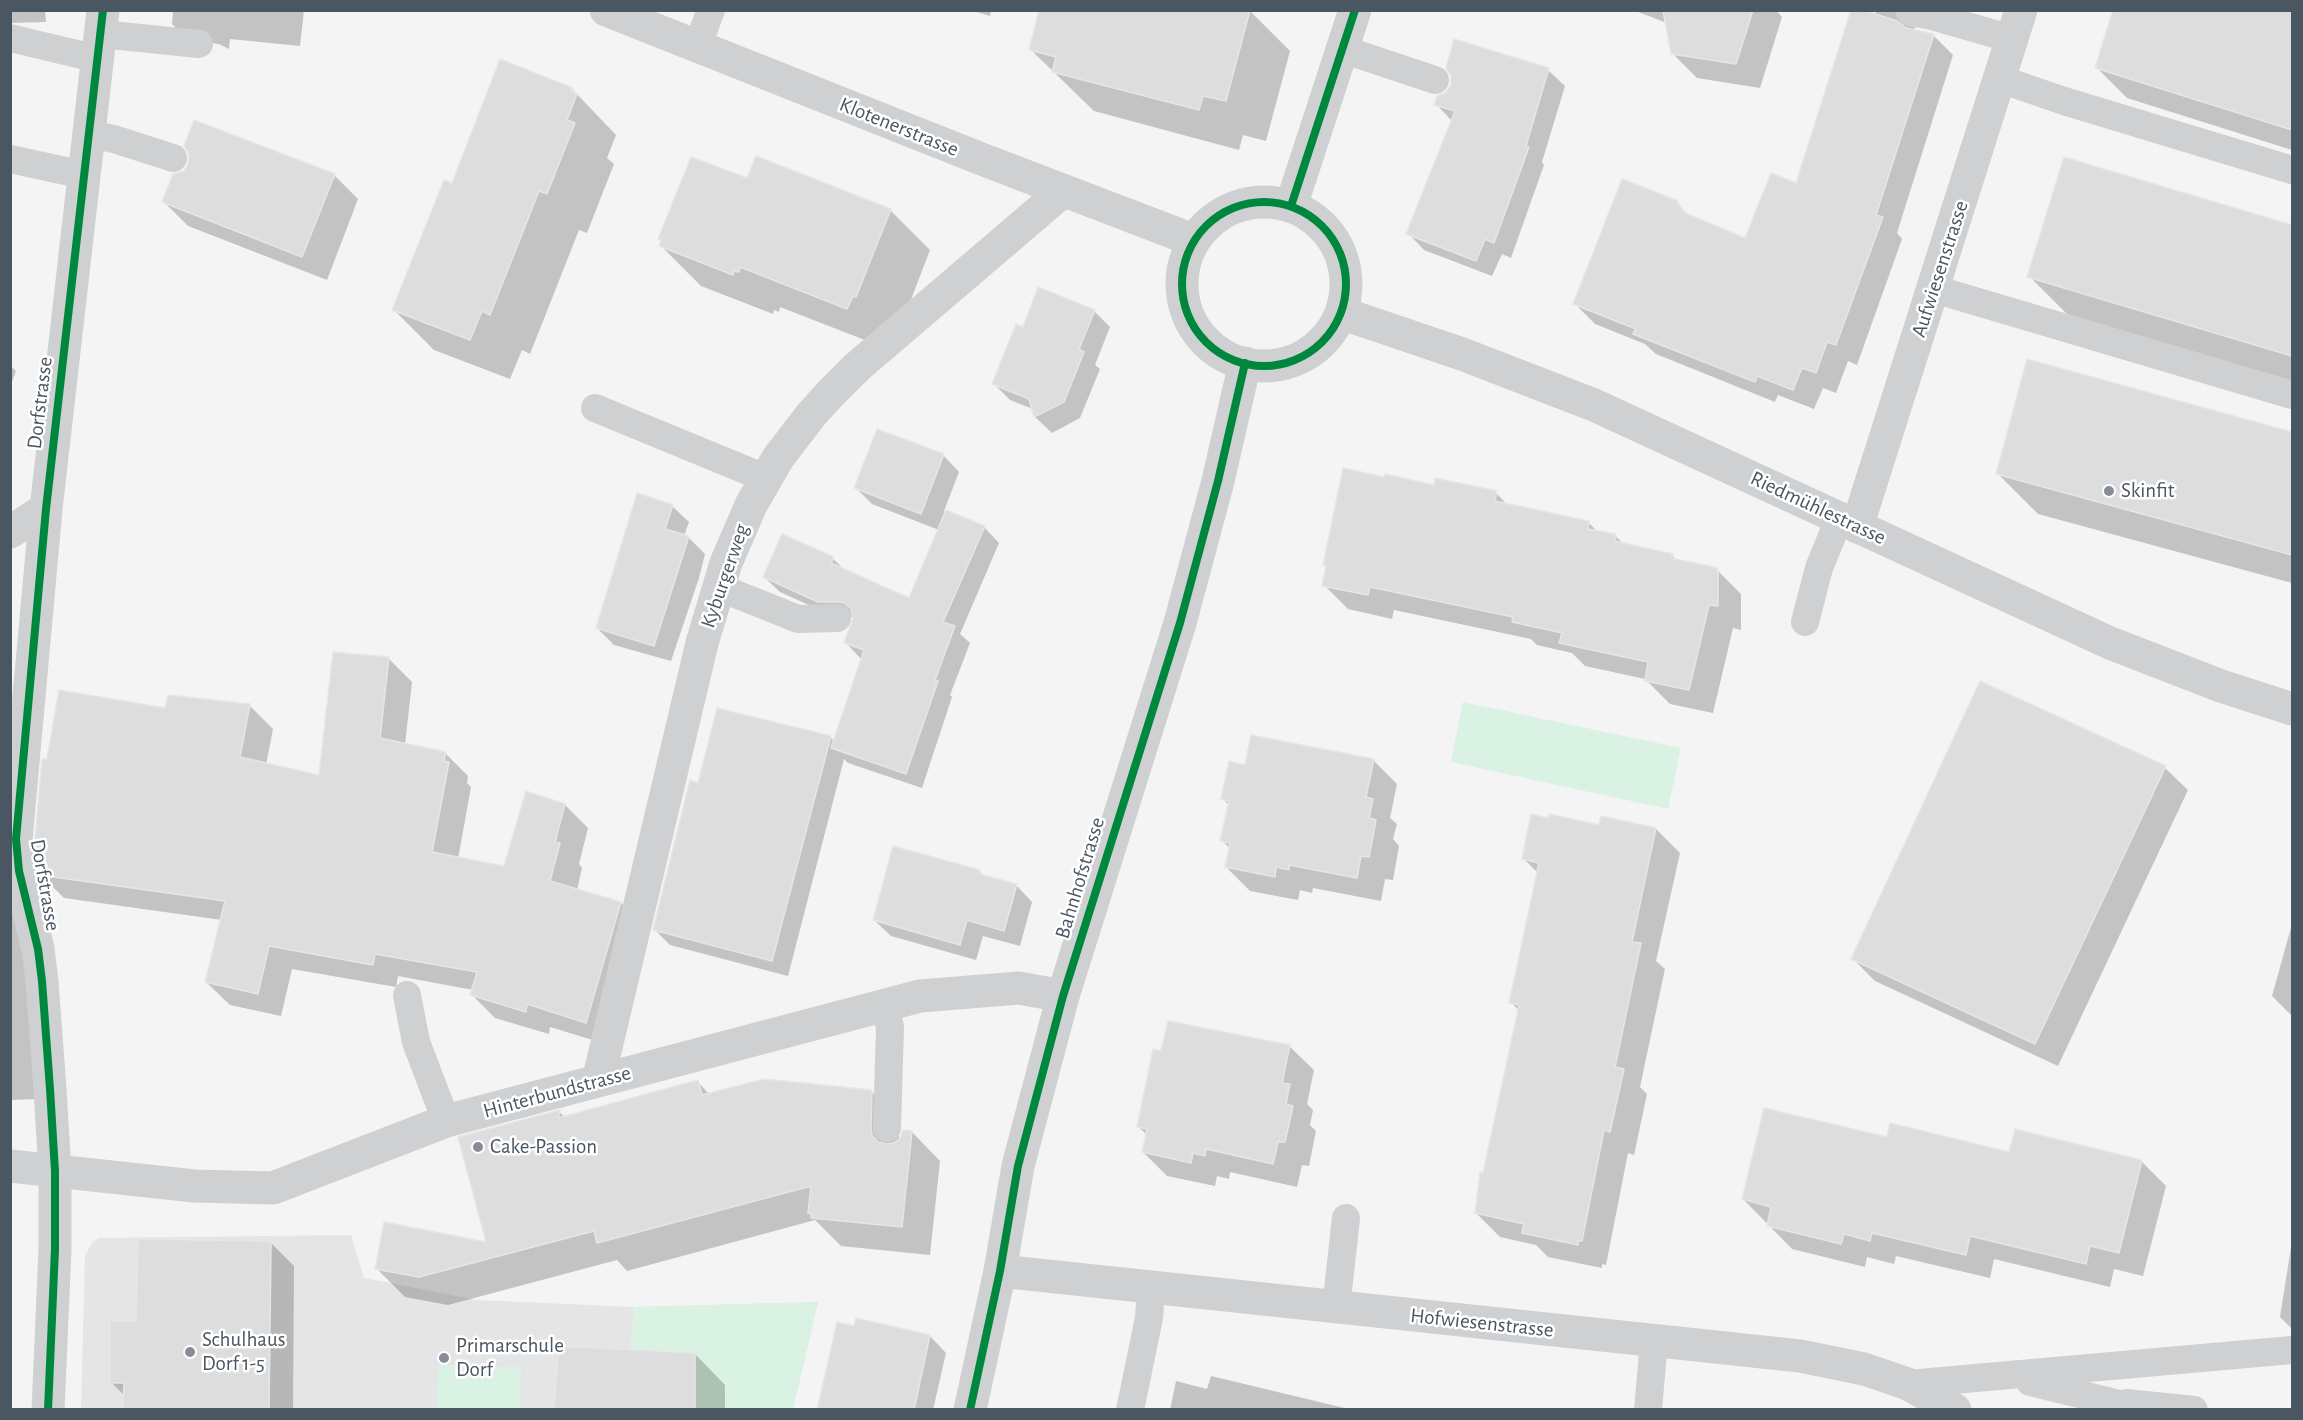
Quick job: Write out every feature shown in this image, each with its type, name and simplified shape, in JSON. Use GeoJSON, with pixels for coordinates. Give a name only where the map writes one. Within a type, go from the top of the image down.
{"type":"FeatureCollection","features":[{"type":"Feature","properties":{"kind":"street","name":"Klotenerstrasse"},"geometry":{"type":"LineString","coordinates":[[606,10],[1063,191],[1193,240]]}},
{"type":"Feature","properties":{"kind":"street"},"geometry":{"type":"LineString","coordinates":[[1291,206],[1355,10]]}},
{"type":"Feature","properties":{"kind":"street","name":"Aufwiesenstrasse"},"geometry":{"type":"LineString","coordinates":[[1848,523],[1934,289],[2017,25]]}},
{"type":"Feature","properties":{"kind":"street","name":"Dorfstrasse"},"geometry":{"type":"LineString","coordinates":[[48,1410],[55,1249],[55,1171],[42,981],[38,949],[15,872],[16,839],[46,509],[101,35]]}},
{"type":"Feature","properties":{"kind":"street","name":"Kyburgerweg"},"geometry":{"type":"LineString","coordinates":[[598,1081],[699,654],[718,587],[739,531],[765,478],[811,415],[857,367],[1063,191]]}},
{"type":"Feature","properties":{"kind":"street"},"geometry":{"type":"LineString","coordinates":[[1264,201],[1291,206],[1314,219],[1332,238],[1343,262],[1346,287],[1341,313],[1329,334],[1312,350],[1291,361],[1269,366],[1245,363],[1221,354],[1201,338],[1188,315],[1181,291],[1183,264],[1193,240],[1212,220],[1236,206],[1264,201]]}},
{"type":"Feature","properties":{"kind":"street","name":"Riedmühlestrasse"},"geometry":{"type":"LineString","coordinates":[[1341,313],[1462,354],[1582,401],[2110,642],[2221,686],[2292,709]]}},
{"type":"Feature","properties":{"kind":"street","name":"Bahnhofstrasse"},"geometry":{"type":"LineString","coordinates":[[970,1410],[1000,1271],[1018,1166],[1063,996],[1180,623],[1221,471],[1245,363]]}},
{"type":"Feature","properties":{"kind":"street"},"geometry":{"type":"LineString","coordinates":[[10,532],[46,509]]}},
{"type":"Feature","properties":{"kind":"street","name":"Hinterbundstrasse"},"geometry":{"type":"LineString","coordinates":[[10,1166],[194,1186],[273,1188],[446,1121],[920,996],[1019,988],[1063,996]]}},
{"type":"Feature","properties":{"kind":"street","name":"Hofwiesenstrasse"},"geometry":{"type":"LineString","coordinates":[[1000,1271],[1833,1361],[1908,1384],[1955,1410]]}},
{"type":"Feature","properties":{"kind":"lane"},"geometry":{"type":"LineString","coordinates":[[697,47],[711,10]]}},
{"type":"Feature","properties":{"kind":"lane"},"geometry":{"type":"LineString","coordinates":[[1910,12],[2017,25]]}},
{"type":"Feature","properties":{"kind":"lane"},"geometry":{"type":"LineString","coordinates":[[10,38],[101,35],[199,44]]}},
{"type":"Feature","properties":{"kind":"lane"},"geometry":{"type":"LineString","coordinates":[[1342,49],[1435,80]]}},
{"type":"Feature","properties":{"kind":"lane"},"geometry":{"type":"LineString","coordinates":[[2000,79],[2064,101],[2292,170]]}},
{"type":"Feature","properties":{"kind":"lane"},"geometry":{"type":"LineString","coordinates":[[89,134],[114,139],[173,158]]}},
{"type":"Feature","properties":{"kind":"lane"},"geometry":{"type":"LineString","coordinates":[[10,159],[84,175]]}},
{"type":"Feature","properties":{"kind":"lane"},"geometry":{"type":"LineString","coordinates":[[1934,289],[2292,395]]}},
{"type":"Feature","properties":{"kind":"lane"},"geometry":{"type":"LineString","coordinates":[[595,408],[765,478]]}},
{"type":"Feature","properties":{"kind":"lane"},"geometry":{"type":"LineString","coordinates":[[1805,622],[1819,568],[1848,523]]}},
{"type":"Feature","properties":{"kind":"lane"},"geometry":{"type":"LineString","coordinates":[[718,587],[798,619],[837,618]]}},
{"type":"Feature","properties":{"kind":"lane"},"geometry":{"type":"LineString","coordinates":[[407,995],[416,1042],[446,1121]]}},
{"type":"Feature","properties":{"kind":"lane"},"geometry":{"type":"LineString","coordinates":[[884,1005],[891,1028],[886,1128]]}},
{"type":"Feature","properties":{"kind":"lane"},"geometry":{"type":"LineString","coordinates":[[1336,1308],[1346,1218]]}},
{"type":"Feature","properties":{"kind":"lane"},"geometry":{"type":"LineString","coordinates":[[1130,1410],[1149,1318],[1151,1288]]}},
{"type":"Feature","properties":{"kind":"lane"},"geometry":{"type":"LineString","coordinates":[[1648,1410],[1654,1341]]}},
{"type":"Feature","properties":{"kind":"lane"},"geometry":{"type":"LineString","coordinates":[[1908,1384],[2292,1350]]}},
{"type":"Feature","properties":{"kind":"lane"},"geometry":{"type":"LineString","coordinates":[[2005,1376],[2133,1406],[2194,1410]]}},
{"type":"Feature","properties":{"kind":"shaded area","name":"Primarschule Dorf"},"geometry":{"type":"Polygon","coordinates":[[[351,1235],[364,1278],[477,1300],[634,1307],[818,1302],[793,1409],[81,1410],[85,1256],[92,1243],[99,1238],[351,1235]]]}},
{"type":"Feature","properties":{"kind":"green space"},"geometry":{"type":"Polygon","coordinates":[[[1463,702],[1681,748],[1668,809],[1451,762],[1463,702]]]}},
{"type":"Feature","properties":{"kind":"green space"},"geometry":{"type":"Polygon","coordinates":[[[818,1302],[793,1409],[695,1409],[695,1353],[630,1350],[634,1307],[818,1302]]]}},
{"type":"Feature","properties":{"kind":"green space"},"geometry":{"type":"Polygon","coordinates":[[[438,1365],[521,1367],[520,1409],[437,1409],[438,1365]]]}},
{"type":"Feature","properties":{"kind":"building"},"geometry":{"type":"Polygon","coordinates":[[[1039,10],[1250,10],[1226,101],[1203,96],[1199,110],[1052,72],[1056,57],[1029,50],[1039,10]]]}},
{"type":"Feature","properties":{"kind":"building"},"geometry":{"type":"Polygon","coordinates":[[[1663,10],[1753,10],[1736,64],[1671,54],[1663,10]]]}},
{"type":"Feature","properties":{"kind":"building"},"geometry":{"type":"Polygon","coordinates":[[[1851,10],[1863,10],[1897,21],[1906,28],[1934,34],[1876,215],[1883,217],[1836,345],[1827,342],[1816,373],[1802,368],[1793,390],[1757,376],[1755,382],[1633,334],[1636,329],[1573,304],[1622,179],[1676,200],[1685,213],[1745,238],[1771,173],[1796,183],[1851,10]]]}},
{"type":"Feature","properties":{"kind":"building"},"geometry":{"type":"Polygon","coordinates":[[[2113,10],[2292,10],[2292,130],[2095,68],[2113,10]]]}},
{"type":"Feature","properties":{"kind":"building"},"geometry":{"type":"Polygon","coordinates":[[[1454,39],[1549,68],[1526,146],[1529,147],[1494,243],[1485,239],[1476,261],[1406,234],[1455,111],[1434,105],[1437,96],[1445,93],[1451,85],[1451,76],[1446,68],[1454,39]]]}},
{"type":"Feature","properties":{"kind":"building"},"geometry":{"type":"Polygon","coordinates":[[[500,59],[573,88],[571,91],[577,94],[567,120],[575,123],[547,194],[539,191],[490,315],[482,311],[470,340],[392,310],[444,180],[452,183],[500,59]]]}},
{"type":"Feature","properties":{"kind":"building"},"geometry":{"type":"Polygon","coordinates":[[[194,120],[335,174],[302,257],[162,202],[173,174],[184,171],[188,164],[189,154],[184,146],[194,120]]]}},
{"type":"Feature","properties":{"kind":"building"},"geometry":{"type":"Polygon","coordinates":[[[756,156],[891,209],[856,297],[853,296],[847,309],[740,267],[739,272],[734,271],[733,275],[659,246],[661,240],[658,239],[691,157],[747,178],[756,156]]]}},
{"type":"Feature","properties":{"kind":"building"},"geometry":{"type":"Polygon","coordinates":[[[2064,157],[2292,225],[2292,356],[2027,277],[2064,157]]]}},
{"type":"Feature","properties":{"kind":"building"},"geometry":{"type":"Polygon","coordinates":[[[1038,287],[1095,310],[1079,349],[1084,352],[1064,402],[1034,417],[1029,399],[992,384],[1016,324],[1023,327],[1038,287]]]}},
{"type":"Feature","properties":{"kind":"building"},"geometry":{"type":"Polygon","coordinates":[[[2027,359],[2292,432],[2292,555],[1996,474],[2027,359]]]}},
{"type":"Feature","properties":{"kind":"building"},"geometry":{"type":"Polygon","coordinates":[[[877,429],[944,454],[921,514],[854,488],[877,429]]]}},
{"type":"Feature","properties":{"kind":"building"},"geometry":{"type":"Polygon","coordinates":[[[1343,468],[1384,477],[1385,474],[1434,485],[1435,478],[1497,491],[1495,501],[1589,521],[1588,529],[1616,534],[1615,541],[1673,554],[1671,558],[1718,568],[1718,606],[1709,605],[1689,690],[1645,681],[1648,662],[1559,643],[1562,633],[1512,622],[1513,617],[1370,587],[1368,595],[1322,586],[1326,566],[1323,565],[1343,468]]]}},
{"type":"Feature","properties":{"kind":"building"},"geometry":{"type":"Polygon","coordinates":[[[637,493],[673,505],[665,529],[689,536],[654,646],[596,628],[637,493]]]}},
{"type":"Feature","properties":{"kind":"building"},"geometry":{"type":"Polygon","coordinates":[[[946,510],[985,526],[943,622],[955,626],[935,680],[938,681],[906,774],[831,748],[864,650],[844,643],[853,618],[851,609],[844,603],[818,602],[763,577],[782,534],[834,557],[831,563],[909,598],[946,510]]]}},
{"type":"Feature","properties":{"kind":"building"},"geometry":{"type":"Polygon","coordinates":[[[333,652],[389,657],[380,738],[446,752],[444,761],[449,762],[432,852],[504,866],[526,791],[565,804],[555,842],[560,843],[550,881],[621,902],[586,1023],[527,1004],[526,1012],[470,995],[477,972],[375,954],[373,965],[269,946],[258,994],[205,982],[225,901],[39,875],[35,839],[42,759],[47,759],[59,690],[165,708],[168,695],[250,704],[240,757],[319,775],[333,652]]]}},
{"type":"Feature","properties":{"kind":"building"},"geometry":{"type":"Polygon","coordinates":[[[1980,681],[2166,766],[2035,1044],[1851,959],[1980,681]]]}},
{"type":"Feature","properties":{"kind":"building"},"geometry":{"type":"Polygon","coordinates":[[[717,708],[831,736],[772,961],[653,930],[690,780],[698,783],[717,708]]]}},
{"type":"Feature","properties":{"kind":"building"},"geometry":{"type":"Polygon","coordinates":[[[1251,735],[1374,759],[1366,797],[1373,799],[1369,818],[1376,820],[1369,857],[1361,856],[1357,878],[1289,865],[1289,870],[1276,867],[1275,877],[1225,867],[1230,843],[1220,841],[1229,801],[1221,799],[1229,761],[1245,765],[1251,735]]]}},
{"type":"Feature","properties":{"kind":"building"},"geometry":{"type":"Polygon","coordinates":[[[1531,814],[1548,818],[1549,814],[1599,825],[1601,816],[1656,828],[1632,942],[1641,943],[1615,1067],[1624,1069],[1610,1132],[1604,1130],[1582,1241],[1578,1241],[1578,1245],[1522,1233],[1524,1224],[1475,1213],[1480,1172],[1483,1173],[1519,1005],[1509,1003],[1539,863],[1522,859],[1531,814]]]}},
{"type":"Feature","properties":{"kind":"building"},"geometry":{"type":"Polygon","coordinates":[[[893,846],[980,870],[979,874],[1017,884],[1004,931],[967,920],[960,945],[873,920],[893,846]]]}},
{"type":"Feature","properties":{"kind":"building"},"geometry":{"type":"Polygon","coordinates":[[[1168,1021],[1290,1045],[1282,1083],[1290,1084],[1286,1104],[1293,1106],[1285,1142],[1278,1142],[1273,1164],[1206,1149],[1205,1156],[1193,1153],[1191,1163],[1142,1152],[1147,1129],[1137,1127],[1153,1049],[1161,1051],[1168,1021]]]}},
{"type":"Feature","properties":{"kind":"building"},"geometry":{"type":"Polygon","coordinates":[[[764,1079],[872,1090],[871,1128],[872,1135],[878,1142],[894,1143],[901,1137],[903,1130],[912,1131],[902,1227],[811,1218],[811,1213],[808,1213],[811,1186],[597,1243],[594,1231],[419,1277],[375,1269],[384,1222],[486,1242],[458,1137],[560,1110],[558,1118],[698,1080],[702,1095],[764,1079]]]}},
{"type":"Feature","properties":{"kind":"building"},"geometry":{"type":"Polygon","coordinates":[[[1764,1108],[1887,1137],[1890,1123],[2009,1152],[2015,1129],[2142,1160],[2119,1253],[2090,1246],[2086,1264],[1970,1236],[1966,1255],[1872,1233],[1870,1241],[1844,1234],[1841,1244],[1767,1226],[1771,1207],[1742,1199],[1764,1108]]]}},
{"type":"Feature","properties":{"kind":"building","name":"Schulhaus Dorf 1-5"},"geometry":{"type":"Polygon","coordinates":[[[138,1239],[271,1241],[269,1410],[123,1410],[124,1383],[110,1383],[110,1321],[136,1321],[138,1239]]]}},
{"type":"Feature","properties":{"kind":"building"},"geometry":{"type":"Polygon","coordinates":[[[856,1318],[930,1335],[914,1410],[817,1410],[837,1322],[854,1326],[856,1318]]]}},
{"type":"Feature","properties":{"kind":"building"},"geometry":{"type":"Polygon","coordinates":[[[559,1346],[695,1353],[695,1410],[554,1410],[559,1346]]]}},
{"type":"Feature","properties":{"kind":"cycle path"},"geometry":{"type":"LineString","coordinates":[[48,1410],[55,1249],[55,1171],[42,981],[38,949],[19,871],[16,839],[46,509],[103,10]]}},
{"type":"Feature","properties":{"kind":"cycle path"},"geometry":{"type":"LineString","coordinates":[[1291,206],[1355,10]]}},
{"type":"Feature","properties":{"kind":"cycle path"},"geometry":{"type":"LineString","coordinates":[[1264,202],[1295,209],[1322,226],[1339,253],[1346,284],[1339,315],[1322,342],[1295,359],[1264,366],[1233,359],[1206,342],[1189,315],[1182,284],[1189,253],[1206,226],[1233,209],[1264,202]]}},
{"type":"Feature","properties":{"kind":"cycle path"},"geometry":{"type":"LineString","coordinates":[[970,1410],[1000,1271],[1018,1166],[1063,996],[1180,623],[1218,481],[1245,363]]}},
{"type":"Feature","properties":{"kind":"place","name":"Skinfit"},"geometry":{"type":"Point","coordinates":[2109,491]}},
{"type":"Feature","properties":{"kind":"place","name":"Cake-Passion"},"geometry":{"type":"Point","coordinates":[478,1147]}},
{"type":"Feature","properties":{"kind":"place","name":"Schulhaus Dorf 1-5"},"geometry":{"type":"Point","coordinates":[190,1352]}},
{"type":"Feature","properties":{"kind":"place","name":"Primarschule Dorf"},"geometry":{"type":"Point","coordinates":[444,1358]}}]}
